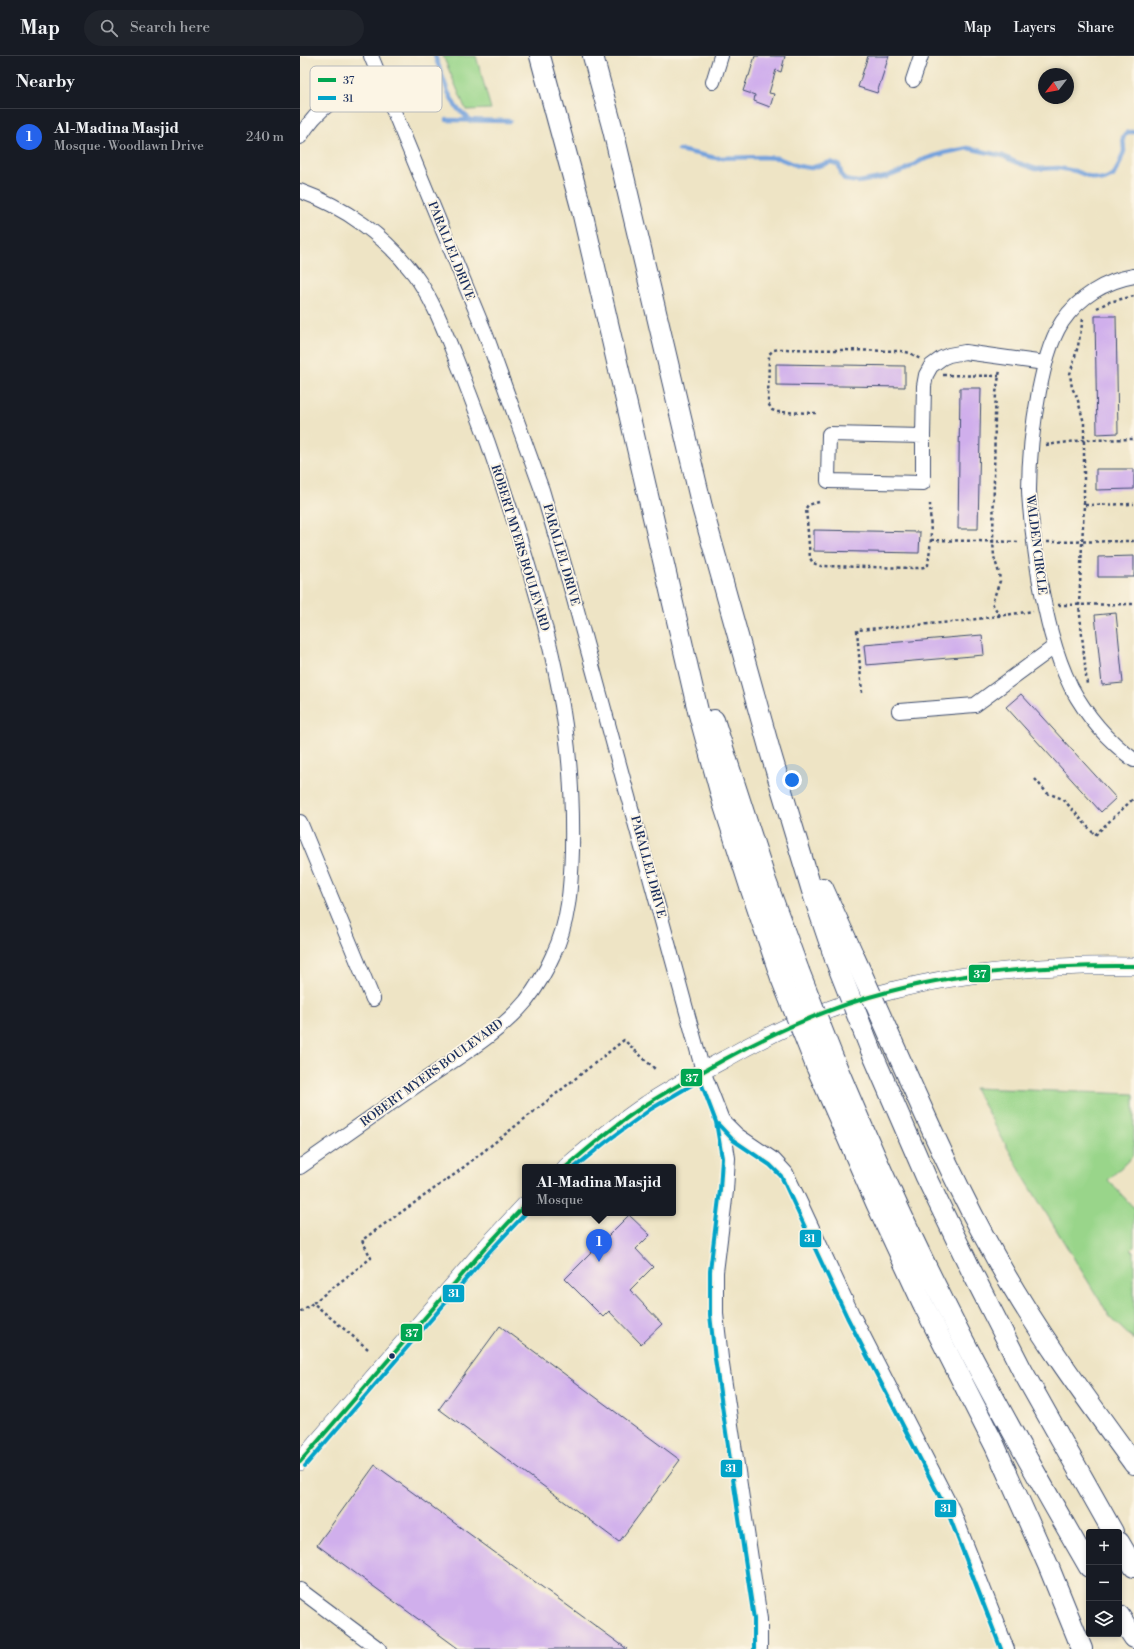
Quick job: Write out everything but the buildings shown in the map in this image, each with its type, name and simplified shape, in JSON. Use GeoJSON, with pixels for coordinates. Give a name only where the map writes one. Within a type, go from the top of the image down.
{"type":"FeatureCollection","features":[{"type":"Feature","properties":{"kind":"highway"},"geometry":{"type":"LineString","coordinates":[[540,56],[582,211],[651,507],[740,801],[766,881],[790,974],[825,1063],[876,1203],[923,1304],[995,1446],[1048,1565],[1082,1649]]}},
{"type":"Feature","properties":{"kind":"highway"},"geometry":{"type":"LineString","coordinates":[[594,56],[613,130],[702,507],[770,751],[812,891],[844,957],[892,1041],[948,1165],[997,1260],[1041,1333],[1134,1464]]}},
{"type":"Feature","properties":{"kind":"highway"},"geometry":{"type":"LineString","coordinates":[[844,957],[870,1048],[926,1177],[1022,1370],[1111,1529]]}},
{"type":"Feature","properties":{"kind":"highway"},"geometry":{"type":"LineString","coordinates":[[825,1063],[892,1194],[940,1294],[1034,1471],[1088,1565]]}},
{"type":"Feature","properties":{"kind":"highway"},"geometry":{"type":"LineString","coordinates":[[1122,1547],[1134,1567]]}},
{"type":"Feature","properties":{"kind":"highway"},"geometry":{"type":"LineString","coordinates":[[1122,1620],[1134,1638]]}},
{"type":"Feature","properties":{"kind":"main road"},"geometry":{"type":"LineString","coordinates":[[570,1164],[602,1137],[648,1104],[703,1071],[760,1039],[817,1014],[858,999],[977,974],[1048,967],[1134,966]]}},
{"type":"Feature","properties":{"kind":"main road"},"geometry":{"type":"LineString","coordinates":[[300,1462],[487,1246],[522,1208]]}},
{"type":"Feature","properties":{"kind":"street","name":"PARALLEL DRIVE"},"geometry":{"type":"LineString","coordinates":[[370,56],[374,66]]}},
{"type":"Feature","properties":{"kind":"street"},"geometry":{"type":"LineString","coordinates":[[712,82],[721,56]]}},
{"type":"Feature","properties":{"kind":"street"},"geometry":{"type":"LineString","coordinates":[[914,80],[921,56]]}},
{"type":"Feature","properties":{"kind":"street"},"geometry":{"type":"LineString","coordinates":[[300,137],[308,124],[320,112]]}},
{"type":"Feature","properties":{"kind":"street","name":"PARALLEL DRIVE"},"geometry":{"type":"LineString","coordinates":[[394,112],[486,335],[542,490],[569,581],[703,1071],[722,1120]]}},
{"type":"Feature","properties":{"kind":"street","name":"ROBERT MYERS BOULEVARD"},"geometry":{"type":"LineString","coordinates":[[300,191],[316,197],[343,211],[369,229],[394,251],[414,275],[432,302],[480,419],[537,594],[558,685],[570,776],[572,817],[571,876],[563,931],[555,953],[541,980],[525,1001],[493,1032],[300,1167]]}},
{"type":"Feature","properties":{"kind":"street","name":"WALDEN CIRCLE"},"geometry":{"type":"LineString","coordinates":[[1134,276],[1117,280],[1100,287],[1079,303],[1063,321],[1056,333],[1045,363],[1032,436],[1029,490],[1032,528],[1044,608],[1054,647],[1071,687],[1088,714],[1105,736],[1134,760]]}},
{"type":"Feature","properties":{"kind":"street"},"geometry":{"type":"LineString","coordinates":[[923,436],[829,434],[828,481],[923,483],[924,386],[926,375],[931,366],[942,358],[965,352],[1045,363]]}},
{"type":"Feature","properties":{"kind":"street"},"geometry":{"type":"LineString","coordinates":[[899,711],[975,705],[1054,647]]}},
{"type":"Feature","properties":{"kind":"street"},"geometry":{"type":"LineString","coordinates":[[300,822],[373,999]]}},
{"type":"Feature","properties":{"kind":"street"},"geometry":{"type":"LineString","coordinates":[[722,1120],[728,1158],[726,1191],[716,1272],[716,1314],[722,1366],[760,1619],[760,1649]]}},
{"type":"Feature","properties":{"kind":"street"},"geometry":{"type":"LineString","coordinates":[[722,1120],[737,1135],[774,1160],[786,1173],[852,1314],[953,1511],[1007,1649]]}},
{"type":"Feature","properties":{"kind":"street"},"geometry":{"type":"LineString","coordinates":[[300,1590],[379,1649]]}},
{"type":"Feature","properties":{"kind":"path"},"geometry":{"type":"LineString","coordinates":[[1093,310],[1109,302],[1134,296]]}},
{"type":"Feature","properties":{"kind":"path"},"geometry":{"type":"LineString","coordinates":[[1087,686],[1079,605],[1083,542],[1084,423],[1077,397],[1072,388],[1070,374],[1078,346],[1082,321],[1088,314]]}},
{"type":"Feature","properties":{"kind":"path"},"geometry":{"type":"LineString","coordinates":[[816,413],[777,412],[769,407],[769,354],[771,352],[779,349],[901,351],[910,353],[922,361]]}},
{"type":"Feature","properties":{"kind":"path"},"geometry":{"type":"LineString","coordinates":[[1000,616],[992,603],[1000,581],[994,557],[993,541],[995,416],[1001,365]]}},
{"type":"Feature","properties":{"kind":"path"},"geometry":{"type":"LineString","coordinates":[[942,375],[999,376]]}},
{"type":"Feature","properties":{"kind":"path"},"geometry":{"type":"LineString","coordinates":[[1046,445],[1084,440],[1134,439]]}},
{"type":"Feature","properties":{"kind":"path"},"geometry":{"type":"LineString","coordinates":[[818,502],[808,505],[806,515],[810,558],[816,564],[924,568],[928,565],[931,540],[930,504]]}},
{"type":"Feature","properties":{"kind":"path"},"geometry":{"type":"LineString","coordinates":[[1084,505],[1134,504]]}},
{"type":"Feature","properties":{"kind":"path"},"geometry":{"type":"LineString","coordinates":[[931,540],[1024,542]]}},
{"type":"Feature","properties":{"kind":"path"},"geometry":{"type":"LineString","coordinates":[[1042,542],[1134,541]]}},
{"type":"Feature","properties":{"kind":"path"},"geometry":{"type":"LineString","coordinates":[[1057,605],[1134,604]]}},
{"type":"Feature","properties":{"kind":"path"},"geometry":{"type":"LineString","coordinates":[[862,693],[857,630],[963,621],[1034,611]]}},
{"type":"Feature","properties":{"kind":"path"},"geometry":{"type":"LineString","coordinates":[[1035,779],[1047,792],[1063,799],[1095,835],[1134,798]]}},
{"type":"Feature","properties":{"kind":"path"},"geometry":{"type":"LineString","coordinates":[[300,1312],[371,1258],[362,1240],[454,1174],[624,1040],[656,1070]]}},
{"type":"Feature","properties":{"kind":"path"},"geometry":{"type":"LineString","coordinates":[[313,1303],[368,1349]]}},
{"type":"Feature","properties":{"kind":"green space"},"geometry":{"type":"Polygon","coordinates":[[[443,56],[476,56],[491,109],[466,110],[443,56]]]}},
{"type":"Feature","properties":{"kind":"green space"},"geometry":{"type":"Polygon","coordinates":[[[974,1088],[1134,1094],[1134,1155],[1108,1180],[1134,1208],[1134,1246],[1131,1249],[1134,1252],[1134,1340],[1110,1317],[1025,1179],[974,1088]]]}},
{"type":"Feature","properties":{"kind":"waterway"},"geometry":{"type":"LineString","coordinates":[[435,56],[439,66]]}},
{"type":"Feature","properties":{"kind":"waterway"},"geometry":{"type":"LineString","coordinates":[[442,75],[448,92],[456,107],[470,120]]}},
{"type":"Feature","properties":{"kind":"waterway"},"geometry":{"type":"LineString","coordinates":[[447,120],[510,121]]}},
{"type":"Feature","properties":{"kind":"waterway"},"geometry":{"type":"LineString","coordinates":[[679,150],[716,158],[778,158],[798,166],[811,168],[831,162],[839,165],[842,176],[845,180],[858,182],[887,177],[905,170],[922,160],[944,153],[968,148],[1003,156],[1036,169],[1058,168],[1075,171],[1093,178],[1104,180],[1113,176],[1119,165],[1124,151],[1123,137],[1128,132],[1134,132]]}},
{"type":"Feature","properties":{"kind":"transit line","name":"37"},"geometry":{"type":"LineString","coordinates":[[569,1164],[595,1142],[647,1104],[765,1038],[827,1011],[891,991],[951,978],[1011,970],[1134,966]]}},
{"type":"Feature","properties":{"kind":"transit line","name":"31"},"geometry":{"type":"LineString","coordinates":[[579,1164],[651,1109],[700,1080],[716,1122],[722,1158],[720,1190],[710,1271],[710,1315],[715,1359],[754,1619],[754,1649]]}},
{"type":"Feature","properties":{"kind":"transit line","name":"31"},"geometry":{"type":"LineString","coordinates":[[718,1124],[733,1140],[770,1165],[781,1176],[847,1317],[948,1513],[1001,1649]]}},
{"type":"Feature","properties":{"kind":"transit line","name":"37"},"geometry":{"type":"LineString","coordinates":[[300,1462],[487,1246],[522,1208]]}},
{"type":"Feature","properties":{"kind":"transit line","name":"31"},"geometry":{"type":"LineString","coordinates":[[305,1466],[491,1250],[523,1216]]}},
{"type":"Feature","properties":{"kind":"place","name":"Al-Madina Masjid"},"geometry":{"type":"Point","coordinates":[599,1262]}}]}
